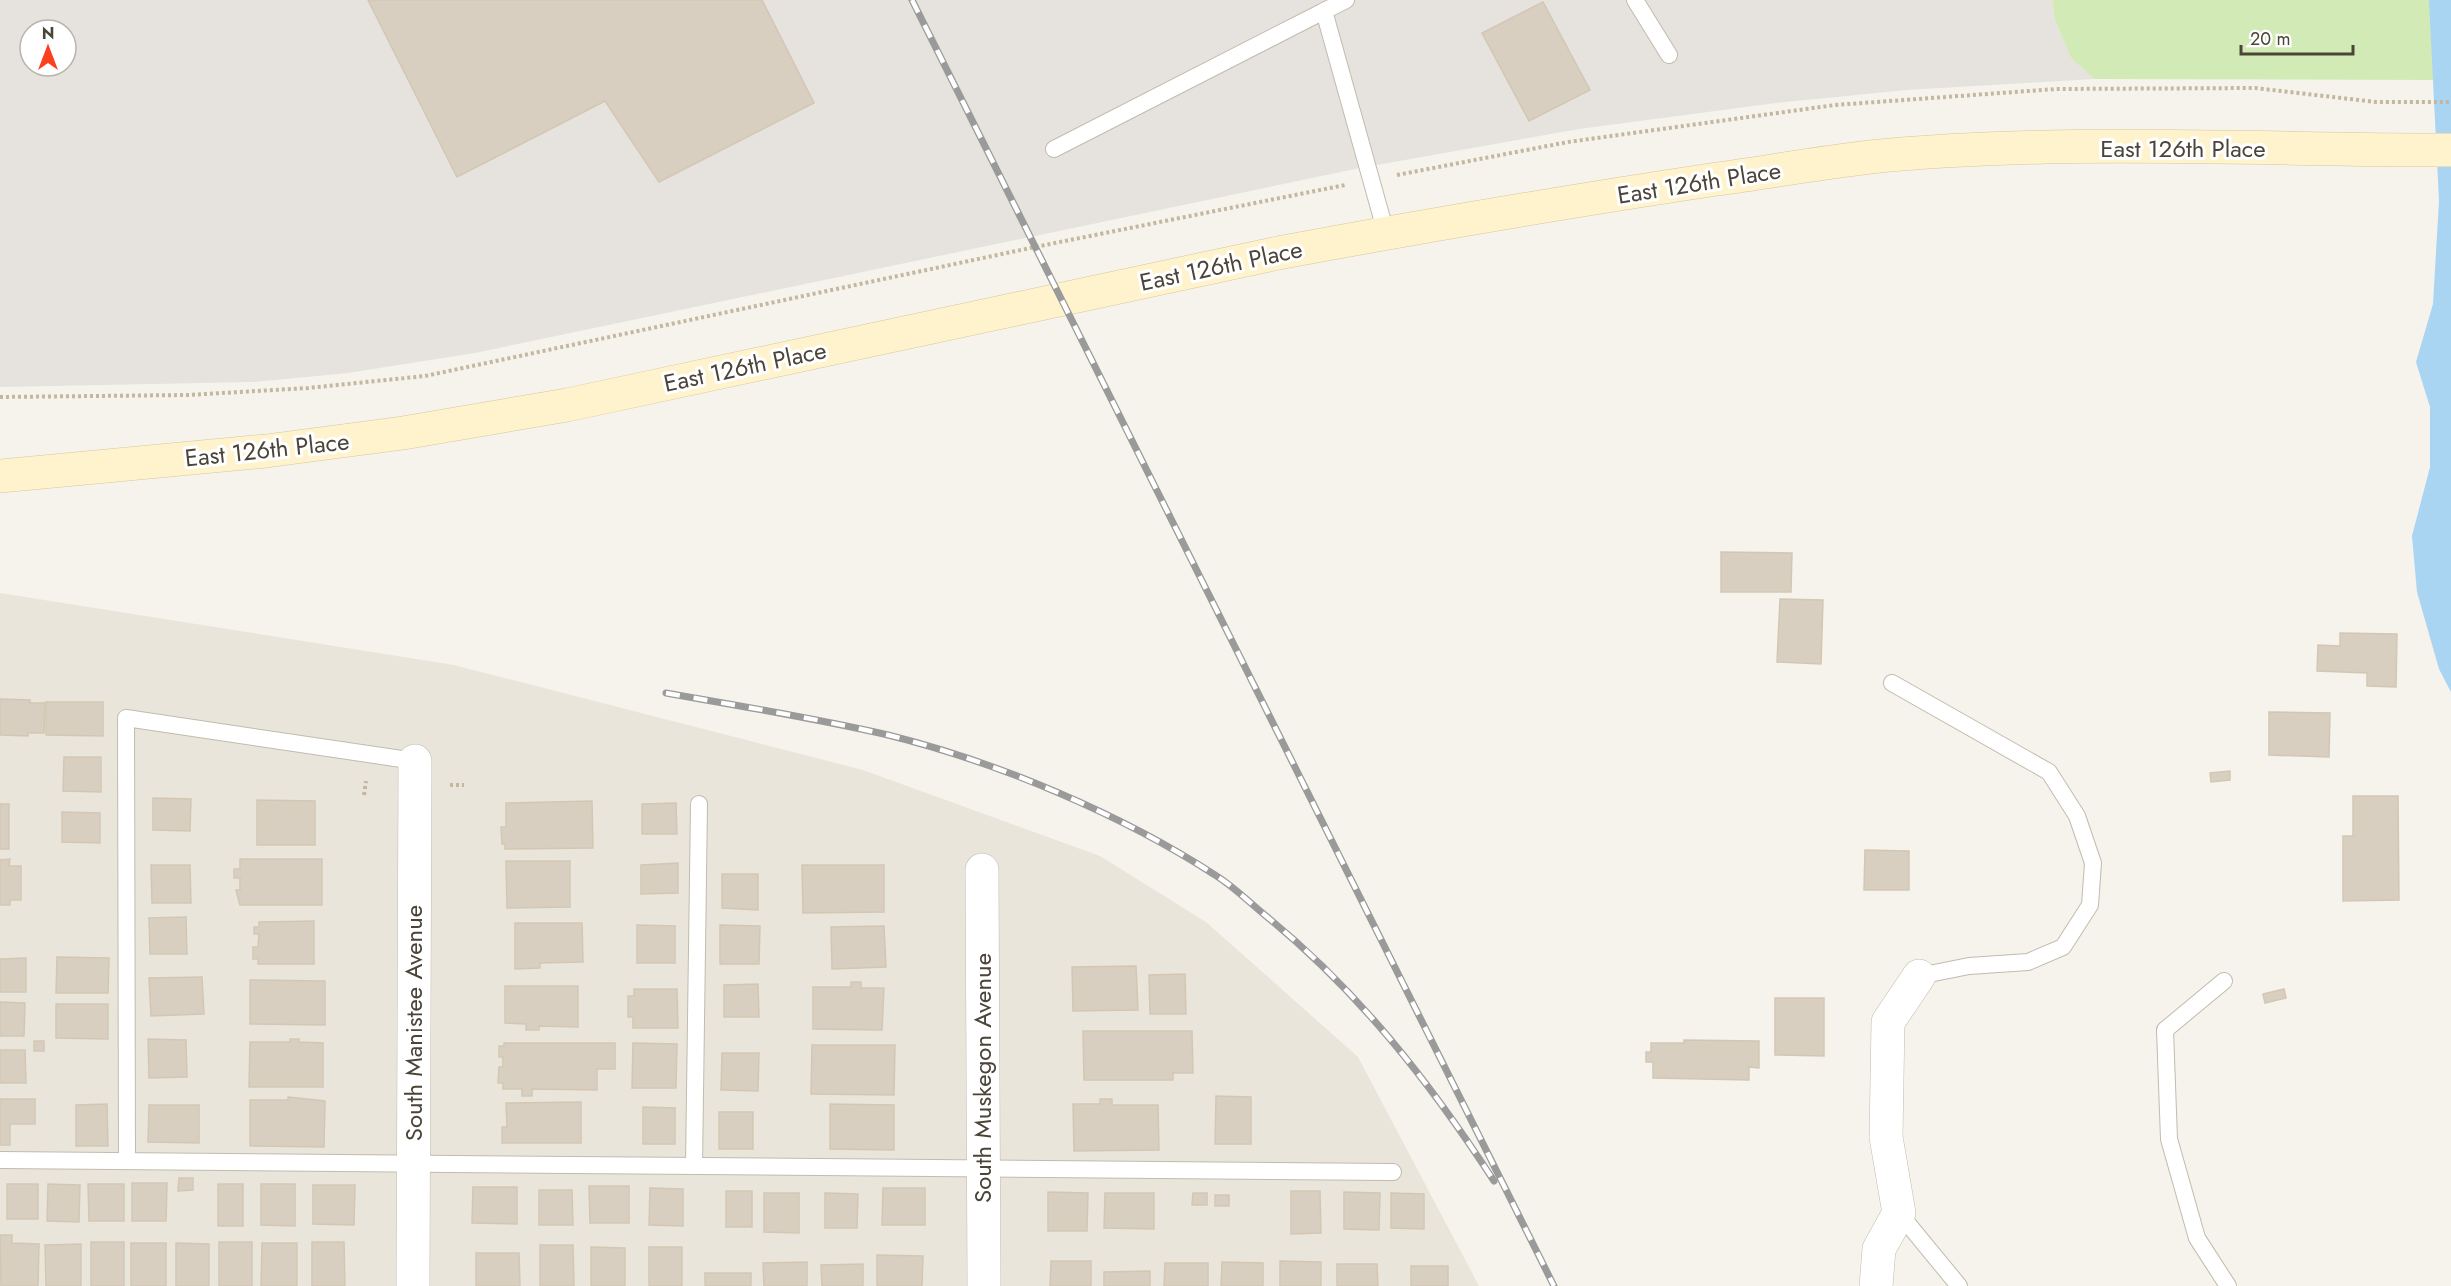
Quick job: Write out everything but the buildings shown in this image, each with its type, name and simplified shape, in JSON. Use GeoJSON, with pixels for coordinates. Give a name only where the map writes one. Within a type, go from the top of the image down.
{"type":"FeatureCollection","features":[{"type":"Feature","properties":{"kind":"street","name":"East 126th Place"},"geometry":{"type":"LineString","coordinates":[[0,476],[289,448],[403,434],[567,405],[1386,233],[1665,187],[1869,158],[1994,150],[2082,148],[2451,150]]}},
{"type":"Feature","properties":{"kind":"street","name":"South Manistee Avenue"},"geometry":{"type":"LineString","coordinates":[[413,1286],[415,761]]}},
{"type":"Feature","properties":{"kind":"street","name":"South Muskegon Avenue"},"geometry":{"type":"LineString","coordinates":[[982,870],[984,1286]]}},
{"type":"Feature","properties":{"kind":"street"},"geometry":{"type":"LineString","coordinates":[[1876,1286],[1879,1249],[1899,1213],[1886,1137],[1888,1022],[1919,976]]}},
{"type":"Feature","properties":{"kind":"lane"},"geometry":{"type":"LineString","coordinates":[[1054,149],[1346,0]]}},
{"type":"Feature","properties":{"kind":"lane"},"geometry":{"type":"LineString","coordinates":[[1635,0],[1668,55]]}},
{"type":"Feature","properties":{"kind":"lane"},"geometry":{"type":"LineString","coordinates":[[1324,11],[1386,233]]}},
{"type":"Feature","properties":{"kind":"lane"},"geometry":{"type":"LineString","coordinates":[[1892,682],[2049,772],[2077,816],[2093,863],[2090,905],[2063,947],[2028,962],[1969,966],[1919,976]]}},
{"type":"Feature","properties":{"kind":"lane"},"geometry":{"type":"LineString","coordinates":[[127,1161],[126,718],[415,761]]}},
{"type":"Feature","properties":{"kind":"lane"},"geometry":{"type":"LineString","coordinates":[[694,1166],[699,804]]}},
{"type":"Feature","properties":{"kind":"lane"},"geometry":{"type":"LineString","coordinates":[[2224,981],[2165,1030],[2169,1139],[2197,1238],[2228,1286]]}},
{"type":"Feature","properties":{"kind":"lane"},"geometry":{"type":"LineString","coordinates":[[0,1160],[1393,1172]]}},
{"type":"Feature","properties":{"kind":"lane"},"geometry":{"type":"LineString","coordinates":[[1899,1213],[1959,1286]]}},
{"type":"Feature","properties":{"kind":"path"},"geometry":{"type":"LineString","coordinates":[[0,397],[188,395],[308,388],[425,376],[1024,250],[1568,142],[1834,105],[2079,89],[2255,88],[2376,102],[2451,102]]}},
{"type":"Feature","properties":{"kind":"path"},"geometry":{"type":"LineString","coordinates":[[444,785],[464,785]]}},
{"type":"Feature","properties":{"kind":"shaded area"},"geometry":{"type":"Polygon","coordinates":[[[0,0],[2052,0],[2055,20],[2071,58],[2094,79],[1907,90],[1776,103],[1579,129],[1360,168],[475,353],[348,373],[253,382],[0,387],[0,0]]]}},
{"type":"Feature","properties":{"kind":"shaded area"},"geometry":{"type":"Polygon","coordinates":[[[0,593],[454,665],[863,770],[1100,856],[1206,922],[1358,1057],[1479,1286],[0,1286],[0,593]]]}},
{"type":"Feature","properties":{"kind":"green space"},"geometry":{"type":"Polygon","coordinates":[[[2052,0],[2451,0],[2451,80],[2094,79],[2071,58],[2055,20],[2052,0]]]}},
{"type":"Feature","properties":{"kind":"water"},"geometry":{"type":"Polygon","coordinates":[[[2429,0],[2451,0],[2451,692],[2439,669],[2417,592],[2412,536],[2430,467],[2430,407],[2416,362],[2433,304],[2439,201],[2429,0]]]}},
{"type":"Feature","properties":{"kind":"railway"},"geometry":{"type":"LineString","coordinates":[[912,0],[1554,1286]]}},
{"type":"Feature","properties":{"kind":"railway"},"geometry":{"type":"LineString","coordinates":[[666,693],[832,723],[929,746],[1057,792],[1140,831],[1178,853],[1235,889],[1332,975],[1418,1073],[1494,1181]]}}]}
